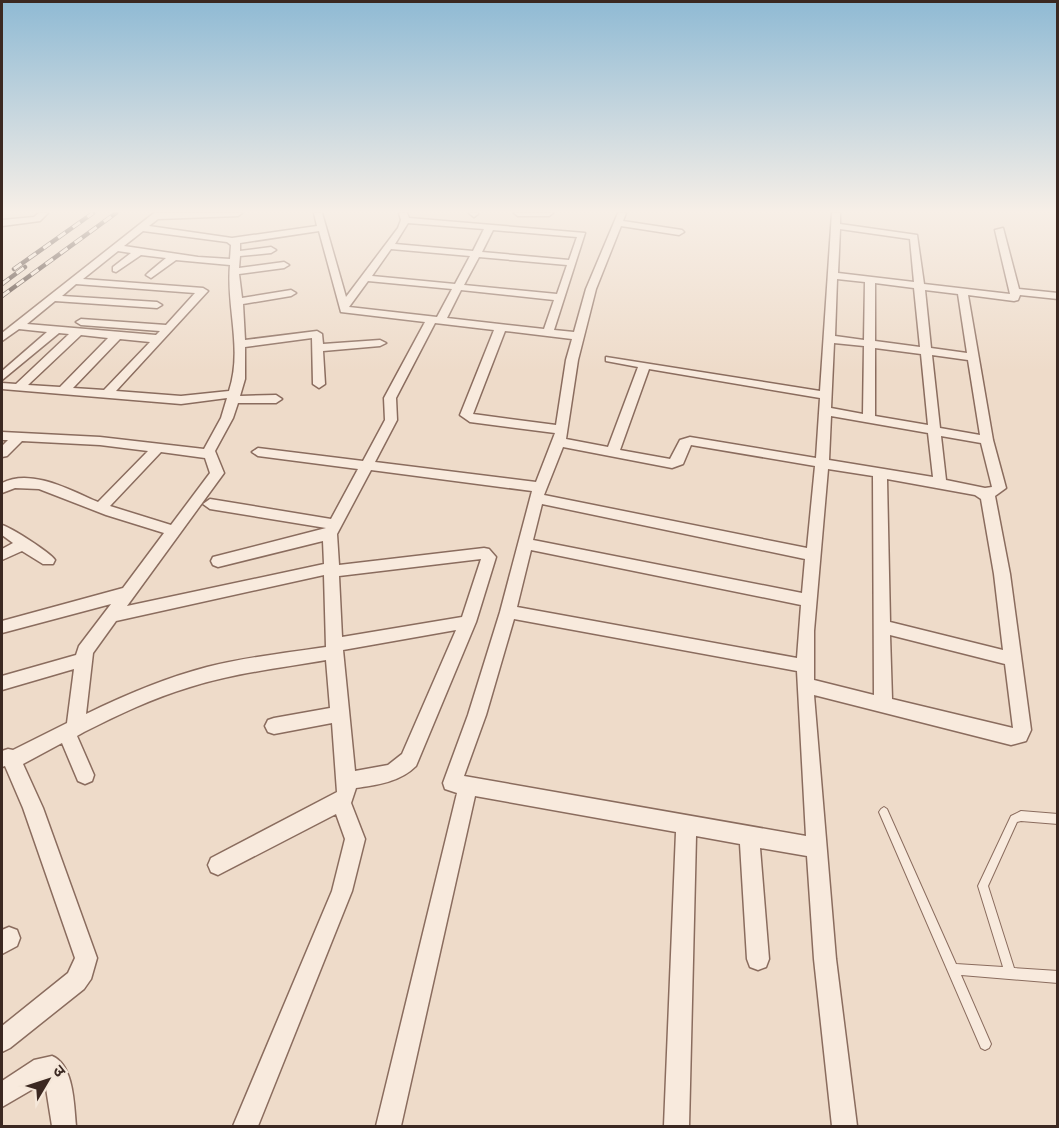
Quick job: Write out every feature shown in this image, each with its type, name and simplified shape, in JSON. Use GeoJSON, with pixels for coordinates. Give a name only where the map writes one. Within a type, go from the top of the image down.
{"type":"FeatureCollection","features":[{"type":"Feature","properties":{"kind":"street"},"geometry":{"type":"LineString","coordinates":[[2,338],[93,266]]}},
{"type":"Feature","properties":{"kind":"street"},"geometry":{"type":"LineString","coordinates":[[116,269],[120,266]]}},
{"type":"Feature","properties":{"kind":"street"},"geometry":{"type":"LineString","coordinates":[[150,275],[162,266]]}},
{"type":"Feature","properties":{"kind":"street"},"geometry":{"type":"LineString","coordinates":[[209,454],[227,418],[240,374],[235,266]]}},
{"type":"Feature","properties":{"kind":"street"},"geometry":{"type":"LineString","coordinates":[[333,266],[344,308],[348,311],[579,336]]}},
{"type":"Feature","properties":{"kind":"street"},"geometry":{"type":"LineString","coordinates":[[344,308],[375,266]]}},
{"type":"Feature","properties":{"kind":"street"},"geometry":{"type":"LineString","coordinates":[[246,1126],[342,891],[355,838],[344,791],[335,648],[332,529],[391,420],[390,398],[469,266]]}},
{"type":"Feature","properties":{"kind":"street"},"geometry":{"type":"LineString","coordinates":[[548,333],[571,266]]}},
{"type":"Feature","properties":{"kind":"street"},"geometry":{"type":"LineString","coordinates":[[600,266],[591,289],[579,336],[560,436],[538,493],[508,612],[477,715],[452,783],[817,848]]}},
{"type":"Feature","properties":{"kind":"street"},"geometry":{"type":"LineString","coordinates":[[833,266],[831,339],[822,463],[808,600],[805,685],[825,959],[845,1126]]}},
{"type":"Feature","properties":{"kind":"street"},"geometry":{"type":"LineString","coordinates":[[917,266],[940,483]]}},
{"type":"Feature","properties":{"kind":"street"},"geometry":{"type":"LineString","coordinates":[[832,275],[1009,299],[1016,296],[1009,266]]}},
{"type":"Feature","properties":{"kind":"street"},"geometry":{"type":"LineString","coordinates":[[367,278],[560,297]]}},
{"type":"Feature","properties":{"kind":"street"},"geometry":{"type":"LineString","coordinates":[[73,281],[202,290],[107,394]]}},
{"type":"Feature","properties":{"kind":"street"},"geometry":{"type":"LineString","coordinates":[[869,418],[870,281]]}},
{"type":"Feature","properties":{"kind":"street"},"geometry":{"type":"LineString","coordinates":[[1016,292],[1058,296]]}},
{"type":"Feature","properties":{"kind":"street"},"geometry":{"type":"LineString","coordinates":[[238,302],[291,293]]}},
{"type":"Feature","properties":{"kind":"street"},"geometry":{"type":"LineString","coordinates":[[501,327],[466,415],[470,418],[560,436],[613,452],[672,464],[678,461],[685,443],[690,441],[940,483],[985,493],[994,492],[999,488],[987,440],[963,293]]}},
{"type":"Feature","properties":{"kind":"street"},"geometry":{"type":"LineString","coordinates":[[51,298],[157,305]]}},
{"type":"Feature","properties":{"kind":"street"},"geometry":{"type":"LineString","coordinates":[[39,308],[103,312]]}},
{"type":"Feature","properties":{"kind":"street"},"geometry":{"type":"LineString","coordinates":[[27,318],[168,328]]}},
{"type":"Feature","properties":{"kind":"street"},"geometry":{"type":"LineString","coordinates":[[16,326],[158,339]]}},
{"type":"Feature","properties":{"kind":"street"},"geometry":{"type":"LineString","coordinates":[[2,377],[56,330]]}},
{"type":"Feature","properties":{"kind":"street"},"geometry":{"type":"LineString","coordinates":[[19,387],[78,332]]}},
{"type":"Feature","properties":{"kind":"street"},"geometry":{"type":"LineString","coordinates":[[63,391],[117,335]]}},
{"type":"Feature","properties":{"kind":"street"},"geometry":{"type":"LineString","coordinates":[[240,344],[318,335],[319,384]]}},
{"type":"Feature","properties":{"kind":"street"},"geometry":{"type":"LineString","coordinates":[[831,339],[973,357]]}},
{"type":"Feature","properties":{"kind":"street"},"geometry":{"type":"LineString","coordinates":[[318,348],[380,342]]}},
{"type":"Feature","properties":{"kind":"street"},"geometry":{"type":"LineString","coordinates":[[610,359],[826,403],[869,418],[987,440]]}},
{"type":"Feature","properties":{"kind":"street"},"geometry":{"type":"LineString","coordinates":[[613,452],[645,365]]}},
{"type":"Feature","properties":{"kind":"street"},"geometry":{"type":"LineString","coordinates":[[2,386],[181,400],[233,397],[276,399]]}},
{"type":"Feature","properties":{"kind":"street"},"geometry":{"type":"LineString","coordinates":[[2,436],[209,454]]}},
{"type":"Feature","properties":{"kind":"street"},"geometry":{"type":"LineString","coordinates":[[2,453],[19,437]]}},
{"type":"Feature","properties":{"kind":"street"},"geometry":{"type":"LineString","coordinates":[[100,508],[158,448]]}},
{"type":"Feature","properties":{"kind":"street"},"geometry":{"type":"LineString","coordinates":[[258,452],[365,465],[538,493],[813,555]]}},
{"type":"Feature","properties":{"kind":"street"},"geometry":{"type":"LineString","coordinates":[[85,775],[71,731],[82,660],[90,642],[216,473],[216,466],[209,454]]}},
{"type":"Feature","properties":{"kind":"street"},"geometry":{"type":"LineString","coordinates":[[880,473],[883,705]]}},
{"type":"Feature","properties":{"kind":"street"},"geometry":{"type":"LineString","coordinates":[[2,489],[15,482],[58,489],[100,508],[174,531]]}},
{"type":"Feature","properties":{"kind":"street"},"geometry":{"type":"LineString","coordinates":[[805,685],[1017,737],[1022,730],[1002,574],[988,497],[985,493]]}},
{"type":"Feature","properties":{"kind":"street"},"geometry":{"type":"LineString","coordinates":[[210,504],[332,529]]}},
{"type":"Feature","properties":{"kind":"street"},"geometry":{"type":"LineString","coordinates":[[218,561],[332,529]]}},
{"type":"Feature","properties":{"kind":"street"},"geometry":{"type":"LineString","coordinates":[[2,530],[36,556],[48,560]]}},
{"type":"Feature","properties":{"kind":"street"},"geometry":{"type":"LineString","coordinates":[[2,555],[22,544]]}},
{"type":"Feature","properties":{"kind":"street"},"geometry":{"type":"LineString","coordinates":[[525,544],[808,600]]}},
{"type":"Feature","properties":{"kind":"street"},"geometry":{"type":"LineString","coordinates":[[110,616],[332,569],[484,553],[489,557],[468,622],[406,766],[344,791],[218,865]]}},
{"type":"Feature","properties":{"kind":"street"},"geometry":{"type":"LineString","coordinates":[[2,627],[128,593]]}},
{"type":"Feature","properties":{"kind":"street"},"geometry":{"type":"LineString","coordinates":[[508,612],[805,666]]}},
{"type":"Feature","properties":{"kind":"street"},"geometry":{"type":"LineString","coordinates":[[2,1040],[76,981],[83,971],[86,958],[33,808],[7,759],[71,731],[135,699],[190,680],[217,672],[468,622]]}},
{"type":"Feature","properties":{"kind":"street"},"geometry":{"type":"LineString","coordinates":[[882,627],[1013,659]]}},
{"type":"Feature","properties":{"kind":"street"},"geometry":{"type":"LineString","coordinates":[[2,683],[82,660]]}},
{"type":"Feature","properties":{"kind":"street"},"geometry":{"type":"LineString","coordinates":[[274,726],[340,714]]}},
{"type":"Feature","properties":{"kind":"street"},"geometry":{"type":"LineString","coordinates":[[388,1126],[468,785]]}},
{"type":"Feature","properties":{"kind":"street"},"geometry":{"type":"LineString","coordinates":[[676,1126],[686,823]]}},
{"type":"Feature","properties":{"kind":"street"},"geometry":{"type":"LineString","coordinates":[[749,835],[758,959]]}},
{"type":"Feature","properties":{"kind":"street"},"geometry":{"type":"LineString","coordinates":[[2,1095],[43,1068],[52,1068],[56,1074],[64,1126]]}},
{"type":"Feature","properties":{"kind":"lane"},"geometry":{"type":"LineString","coordinates":[[884,812],[985,1044]]}},
{"type":"Feature","properties":{"kind":"lane"},"geometry":{"type":"LineString","coordinates":[[1010,973],[983,886],[1014,819],[1021,816],[1058,819]]}},
{"type":"Feature","properties":{"kind":"lane"},"geometry":{"type":"LineString","coordinates":[[953,969],[1058,977]]}},
{"type":"Feature","properties":{"kind":"railway"},"geometry":{"type":"LineString","coordinates":[[14,269],[19,266]]}},
{"type":"Feature","properties":{"kind":"railway"},"geometry":{"type":"LineString","coordinates":[[2,296],[44,266]]}},
{"type":"Feature","properties":{"kind":"railway"},"geometry":{"type":"LineString","coordinates":[[2,284],[25,267]]}}]}
